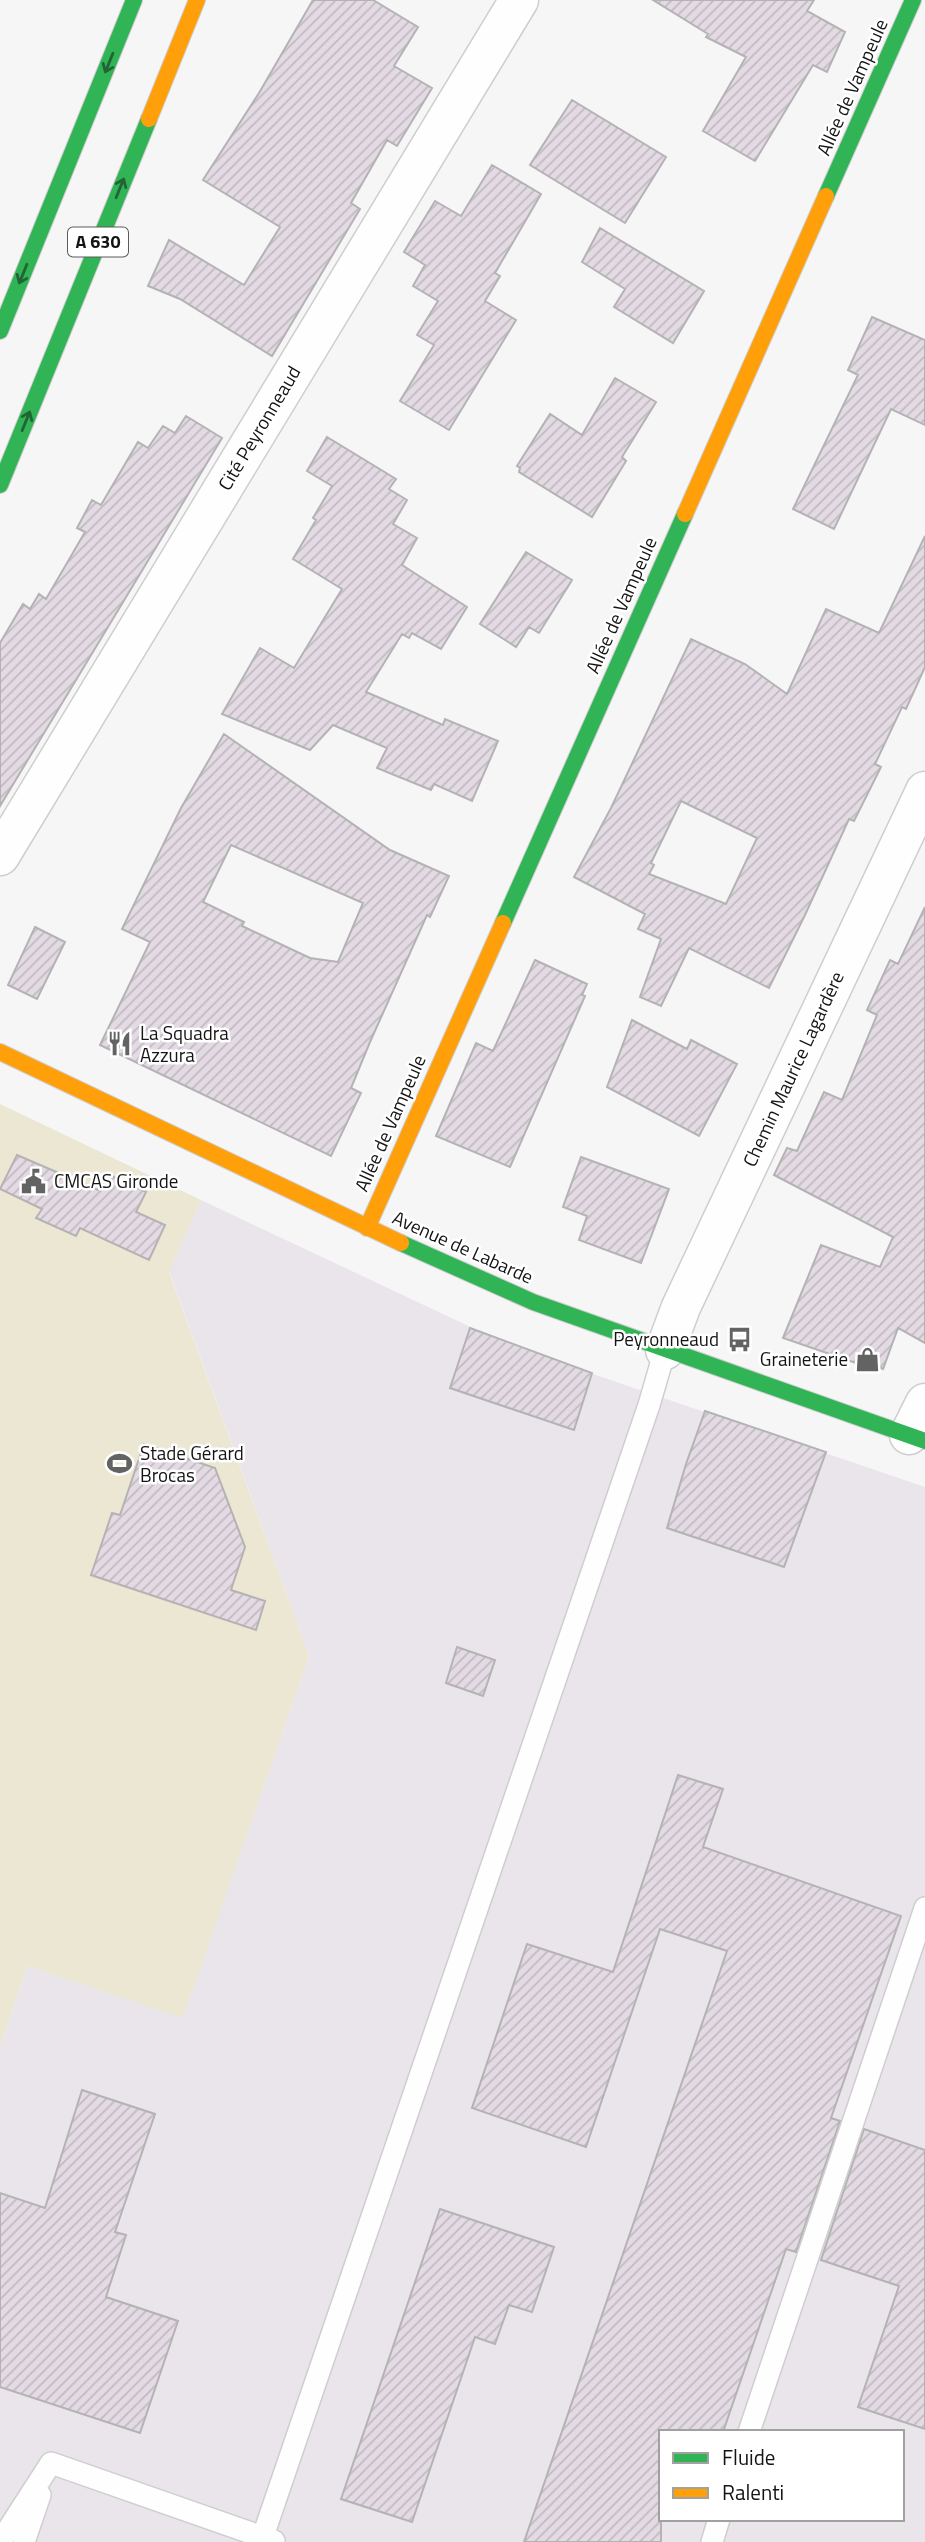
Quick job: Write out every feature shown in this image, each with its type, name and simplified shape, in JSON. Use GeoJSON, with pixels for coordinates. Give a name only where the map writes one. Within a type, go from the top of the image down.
{"type":"FeatureCollection","features":[{"type":"Feature","properties":{"kind":"main road","name":"A 630"},"geometry":{"type":"LineString","coordinates":[[0,331],[134,0]]}},
{"type":"Feature","properties":{"kind":"main road","name":"A 630"},"geometry":{"type":"LineString","coordinates":[[0,485],[197,0]]}},
{"type":"Feature","properties":{"kind":"main road","name":"Allée de Vampeule"},"geometry":{"type":"LineString","coordinates":[[367,1228],[913,0]]}},
{"type":"Feature","properties":{"kind":"main road","name":"Avenue de Labarde"},"geometry":{"type":"LineString","coordinates":[[1,1057],[367,1228],[533,1302],[665,1350],[920,1426]]}},
{"type":"Feature","properties":{"kind":"street","name":"Cité Peyronneaud"},"geometry":{"type":"LineString","coordinates":[[0,856],[519,0]]}},
{"type":"Feature","properties":{"kind":"street","name":"Chemin Maurice Lagardère"},"geometry":{"type":"LineString","coordinates":[[665,1350],[681,1307],[925,791]]}},
{"type":"Feature","properties":{"kind":"lane"},"geometry":{"type":"LineString","coordinates":[[51,2463],[266,2541],[645,1417],[665,1350]]}},
{"type":"Feature","properties":{"kind":"lane"},"geometry":{"type":"LineString","coordinates":[[750,2430],[925,1908]]}},
{"type":"Feature","properties":{"kind":"lane"},"geometry":{"type":"LineString","coordinates":[[0,2542],[51,2463]]}},
{"type":"Feature","properties":{"kind":"lane"},"geometry":{"type":"LineString","coordinates":[[24,2542],[51,2463]]}},
{"type":"Feature","properties":{"kind":"lane"},"geometry":{"type":"LineString","coordinates":[[712,2542],[718,2521]]}},
{"type":"Feature","properties":{"kind":"shaded area","name":"Stade Gérard Brocas"},"geometry":{"type":"Polygon","coordinates":[[[0,1104],[201,1200],[169,1272],[309,1656],[183,2018],[27,1966],[0,2047],[0,1104]]]}},
{"type":"Feature","properties":{"kind":"shaded area"},"geometry":{"type":"Polygon","coordinates":[[[201,1200],[511,1346],[925,1487],[925,2542],[0,2542],[0,2047],[27,1966],[183,2017],[309,1656],[169,1271],[201,1200]]]}},
{"type":"Feature","properties":{"kind":"building"},"geometry":{"type":"Polygon","coordinates":[[[313,0],[373,0],[418,27],[394,66],[432,88],[397,146],[387,140],[351,203],[360,209],[272,356],[180,299],[148,286],[169,240],[244,285],[280,227],[203,180],[259,93],[313,0]]]}},
{"type":"Feature","properties":{"kind":"building"},"geometry":{"type":"Polygon","coordinates":[[[653,0],[814,0],[807,11],[845,32],[827,72],[813,65],[755,161],[703,131],[746,57],[706,37],[708,34],[653,0]]]}},
{"type":"Feature","properties":{"kind":"building"},"geometry":{"type":"Polygon","coordinates":[[[572,100],[666,157],[625,223],[530,165],[572,100]]]}},
{"type":"Feature","properties":{"kind":"building"},"geometry":{"type":"Polygon","coordinates":[[[492,165],[541,194],[495,273],[500,276],[485,301],[516,320],[449,430],[400,401],[434,345],[417,335],[438,301],[413,286],[425,265],[404,252],[435,201],[461,216],[492,165]]]}},
{"type":"Feature","properties":{"kind":"building"},"geometry":{"type":"Polygon","coordinates":[[[600,228],[704,291],[673,343],[614,307],[625,289],[582,262],[600,228]]]}},
{"type":"Feature","properties":{"kind":"building"},"geometry":{"type":"Polygon","coordinates":[[[872,317],[925,340],[925,425],[891,409],[834,529],[793,509],[858,375],[848,370],[872,317]]]}},
{"type":"Feature","properties":{"kind":"building"},"geometry":{"type":"Polygon","coordinates":[[[615,378],[656,402],[622,457],[626,461],[592,517],[519,472],[520,468],[517,466],[550,414],[582,435],[615,378]]]}},
{"type":"Feature","properties":{"kind":"building"},"geometry":{"type":"Polygon","coordinates":[[[186,416],[222,438],[0,806],[0,643],[23,604],[30,609],[39,594],[46,599],[85,532],[77,528],[92,500],[101,505],[138,442],[148,448],[163,426],[175,433],[186,416]]]}},
{"type":"Feature","properties":{"kind":"building"},"geometry":{"type":"Polygon","coordinates":[[[327,437],[396,479],[389,489],[407,500],[393,524],[417,538],[402,565],[467,607],[441,649],[412,633],[409,638],[402,634],[366,692],[443,725],[445,719],[498,741],[472,801],[434,784],[431,790],[377,768],[387,748],[333,725],[310,750],[222,714],[260,648],[294,668],[342,589],[293,559],[332,486],[307,471],[327,437]]]}},
{"type":"Feature","properties":{"kind":"building"},"geometry":{"type":"Polygon","coordinates":[[[925,536],[925,667],[906,709],[902,707],[875,764],[881,767],[854,821],[849,819],[769,988],[689,948],[661,1006],[640,997],[661,939],[638,929],[645,914],[574,877],[611,808],[691,639],[745,664],[787,694],[826,609],[879,633],[925,536]],[[681,801],[651,863],[654,865],[649,874],[726,904],[757,838],[681,801]]]}},
{"type":"Feature","properties":{"kind":"building"},"geometry":{"type":"Polygon","coordinates":[[[526,552],[572,580],[539,633],[529,627],[516,647],[480,624],[526,552]]]}},
{"type":"Feature","properties":{"kind":"building"},"geometry":{"type":"Polygon","coordinates":[[[224,734],[390,850],[449,876],[430,917],[427,915],[370,1042],[351,1088],[361,1093],[331,1156],[100,1045],[150,942],[122,929],[181,808],[224,734]],[[231,845],[203,902],[244,922],[242,926],[310,958],[338,962],[363,903],[231,845]]]}},
{"type":"Feature","properties":{"kind":"building"},"geometry":{"type":"Polygon","coordinates":[[[925,907],[925,1343],[898,1328],[883,1369],[877,1366],[876,1370],[783,1338],[821,1245],[880,1267],[893,1237],[774,1175],[787,1148],[797,1151],[824,1092],[842,1100],[877,1015],[867,1010],[890,960],[898,964],[925,907]]]}},
{"type":"Feature","properties":{"kind":"building"},"geometry":{"type":"Polygon","coordinates":[[[35,927],[65,942],[37,999],[8,985],[35,927]]]}},
{"type":"Feature","properties":{"kind":"building"},"geometry":{"type":"Polygon","coordinates":[[[535,960],[587,984],[582,995],[585,996],[510,1167],[436,1136],[476,1043],[493,1051],[535,960]]]}},
{"type":"Feature","properties":{"kind":"building"},"geometry":{"type":"Polygon","coordinates":[[[632,1020],[687,1049],[691,1040],[737,1064],[699,1136],[607,1087],[632,1020]]]}},
{"type":"Feature","properties":{"kind":"building"},"geometry":{"type":"Polygon","coordinates":[[[17,1155],[98,1190],[106,1173],[146,1192],[136,1212],[165,1225],[149,1260],[80,1228],[76,1236],[36,1218],[42,1209],[0,1189],[17,1155]]]}},
{"type":"Feature","properties":{"kind":"building"},"geometry":{"type":"Polygon","coordinates":[[[581,1157],[669,1189],[641,1263],[579,1240],[587,1216],[563,1207],[581,1157]]]}},
{"type":"Feature","properties":{"kind":"building"},"geometry":{"type":"Polygon","coordinates":[[[470,1328],[592,1373],[574,1430],[450,1388],[470,1328]]]}},
{"type":"Feature","properties":{"kind":"building"},"geometry":{"type":"Polygon","coordinates":[[[705,1411],[826,1452],[784,1567],[667,1528],[705,1411]]]}},
{"type":"Feature","properties":{"kind":"building"},"geometry":{"type":"Polygon","coordinates":[[[144,1444],[215,1468],[245,1547],[231,1590],[265,1601],[256,1630],[91,1575],[112,1513],[120,1515],[144,1444]]]}},
{"type":"Feature","properties":{"kind":"building"},"geometry":{"type":"Polygon","coordinates":[[[457,1647],[495,1660],[483,1696],[446,1683],[457,1647]]]}},
{"type":"Feature","properties":{"kind":"building"},"geometry":{"type":"Polygon","coordinates":[[[678,1775],[723,1789],[703,1847],[901,1916],[831,2118],[840,2121],[796,2252],[786,2249],[724,2430],[659,2430],[661,2542],[524,2542],[727,1951],[660,1929],[586,2147],[472,2108],[527,1944],[613,1972],[678,1775]]]}},
{"type":"Feature","properties":{"kind":"building"},"geometry":{"type":"Polygon","coordinates":[[[82,2090],[155,2114],[115,2232],[126,2235],[106,2297],[178,2321],[140,2433],[0,2387],[0,2193],[45,2208],[82,2090]]]}},
{"type":"Feature","properties":{"kind":"building"},"geometry":{"type":"Polygon","coordinates":[[[864,2129],[925,2150],[925,2429],[858,2407],[899,2286],[821,2260],[864,2129]]]}},
{"type":"Feature","properties":{"kind":"building"},"geometry":{"type":"Polygon","coordinates":[[[440,2209],[554,2247],[532,2312],[509,2305],[495,2344],[475,2337],[412,2522],[341,2499],[440,2209]]]}},
{"type":"Feature","properties":{"kind":"traffic: fast"},"geometry":{"type":"LineString","coordinates":[[0,331],[134,0]]}},
{"type":"Feature","properties":{"kind":"traffic: fast"},"geometry":{"type":"LineString","coordinates":[[826,196],[913,0]]}},
{"type":"Feature","properties":{"kind":"traffic: fast"},"geometry":{"type":"LineString","coordinates":[[0,485],[149,119]]}},
{"type":"Feature","properties":{"kind":"traffic: fast"},"geometry":{"type":"LineString","coordinates":[[503,923],[685,514]]}},
{"type":"Feature","properties":{"kind":"traffic: fast"},"geometry":{"type":"LineString","coordinates":[[401,1243],[533,1302],[925,1441]]}},
{"type":"Feature","properties":{"kind":"traffic: slow"},"geometry":{"type":"LineString","coordinates":[[149,119],[197,0]]}},
{"type":"Feature","properties":{"kind":"traffic: slow"},"geometry":{"type":"LineString","coordinates":[[685,514],[826,196]]}},
{"type":"Feature","properties":{"kind":"traffic: slow"},"geometry":{"type":"LineString","coordinates":[[367,1228],[503,923]]}},
{"type":"Feature","properties":{"kind":"traffic: slow"},"geometry":{"type":"LineString","coordinates":[[0,1052],[401,1243]]}},
{"type":"Feature","properties":{"kind":"place","name":"La Squadra Azzura"},"geometry":{"type":"Point","coordinates":[120,1044]}},
{"type":"Feature","properties":{"kind":"place","name":"CMCAS Gironde"},"geometry":{"type":"Point","coordinates":[34,1181]}},
{"type":"Feature","properties":{"kind":"place","name":"Peyronneaud"},"geometry":{"type":"Point","coordinates":[739,1339]}},
{"type":"Feature","properties":{"kind":"place","name":"Graineterie"},"geometry":{"type":"Point","coordinates":[868,1359]}},
{"type":"Feature","properties":{"kind":"place","name":"Stade Gérard Brocas"},"geometry":{"type":"Point","coordinates":[120,1464]}}]}
